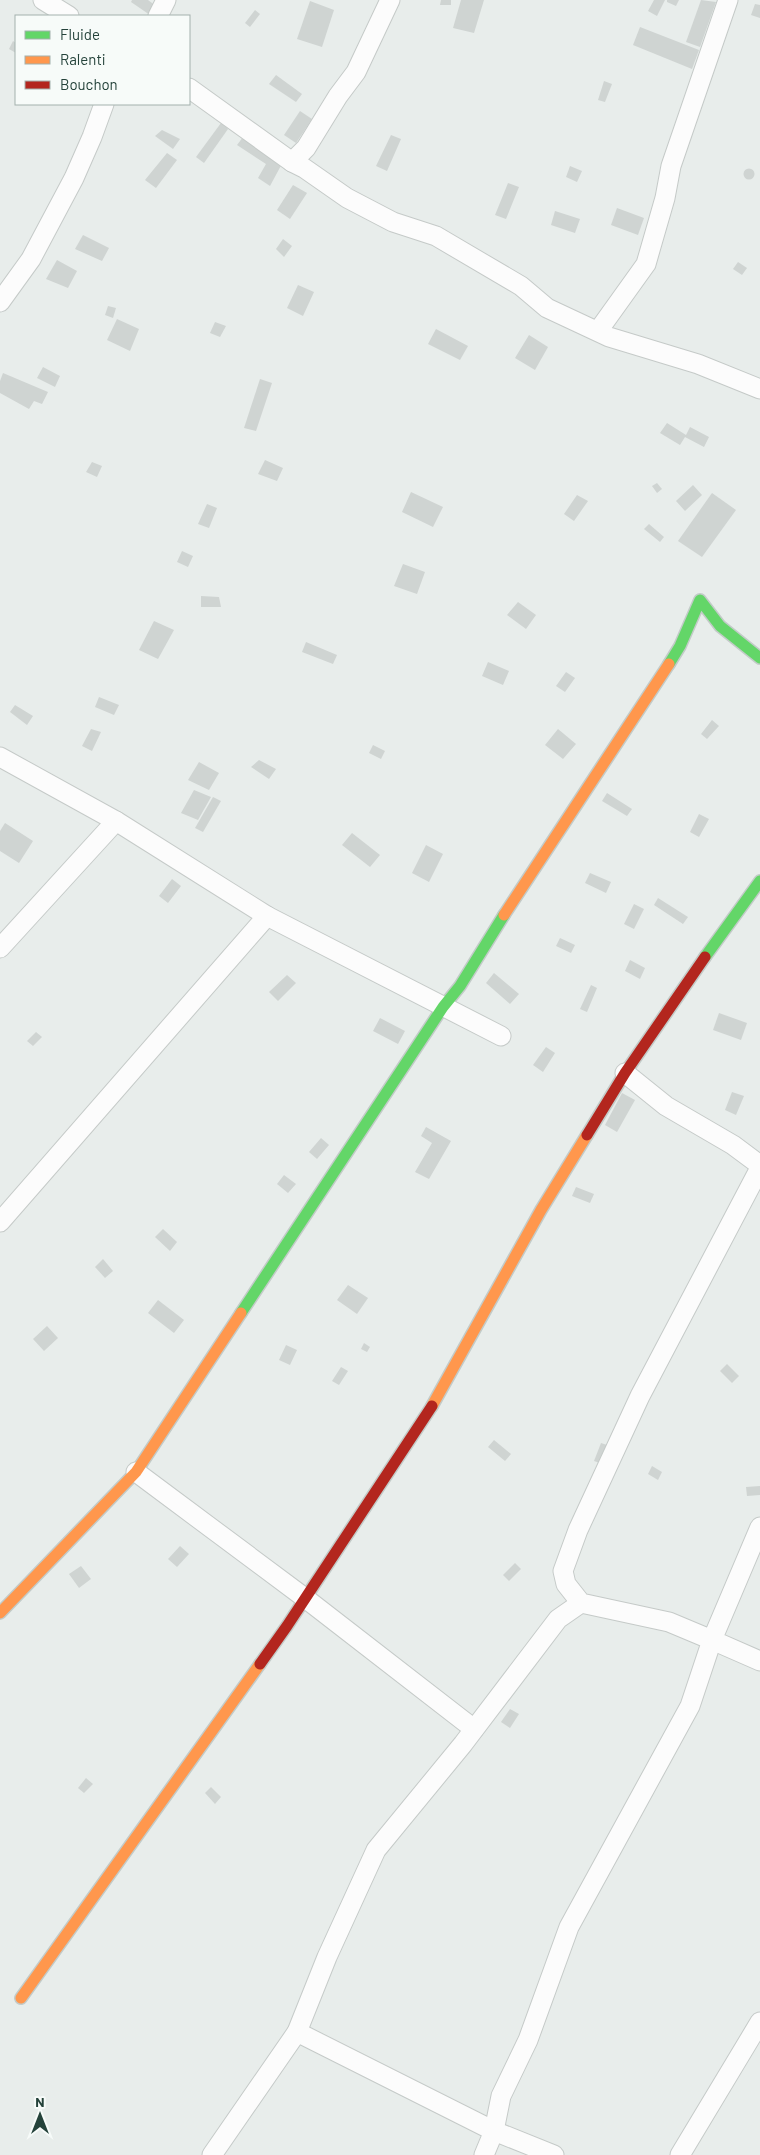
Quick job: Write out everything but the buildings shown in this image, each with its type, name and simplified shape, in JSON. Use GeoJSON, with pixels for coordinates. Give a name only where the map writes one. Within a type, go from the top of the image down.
{"type":"FeatureCollection","features":[{"type":"Feature","properties":{"kind":"street"},"geometry":{"type":"LineString","coordinates":[[43,0],[68,15]]}},
{"type":"Feature","properties":{"kind":"street"},"geometry":{"type":"LineString","coordinates":[[158,15],[166,0]]}},
{"type":"Feature","properties":{"kind":"street"},"geometry":{"type":"LineString","coordinates":[[292,162],[306,148],[338,96],[356,72],[390,0]]}},
{"type":"Feature","properties":{"kind":"street"},"geometry":{"type":"LineString","coordinates":[[598,331],[646,264],[665,198],[671,166],[728,0]]}},
{"type":"Feature","properties":{"kind":"street"},"geometry":{"type":"LineString","coordinates":[[190,89],[292,162],[304,168],[347,198],[393,222],[436,236],[521,286],[546,308],[609,337],[698,364],[760,389]]}},
{"type":"Feature","properties":{"kind":"street"},"geometry":{"type":"LineString","coordinates":[[0,302],[31,259],[74,178],[104,105]]}},
{"type":"Feature","properties":{"kind":"street"},"geometry":{"type":"LineString","coordinates":[[0,1613],[136,1472],[443,1007],[460,986],[540,858],[625,733],[680,646],[700,600],[720,626],[760,658]]}},
{"type":"Feature","properties":{"kind":"street"},"geometry":{"type":"LineString","coordinates":[[0,757],[116,821],[267,916],[501,1036]]}},
{"type":"Feature","properties":{"kind":"street"},"geometry":{"type":"LineString","coordinates":[[0,948],[116,821]]}},
{"type":"Feature","properties":{"kind":"street"},"geometry":{"type":"LineString","coordinates":[[21,1998],[305,1598],[427,1415],[541,1210],[625,1073],[728,923],[760,882]]}},
{"type":"Feature","properties":{"kind":"street"},"geometry":{"type":"LineString","coordinates":[[0,1222],[267,916]]}},
{"type":"Feature","properties":{"kind":"street"},"geometry":{"type":"LineString","coordinates":[[625,1073],[666,1106],[733,1145],[760,1167],[640,1396],[578,1530],[563,1571],[566,1584],[581,1603],[669,1622],[760,1661]]}},
{"type":"Feature","properties":{"kind":"street"},"geometry":{"type":"LineString","coordinates":[[136,1472],[305,1598],[474,1729]]}},
{"type":"Feature","properties":{"kind":"street"},"geometry":{"type":"LineString","coordinates":[[484,2155],[494,2132],[501,2096],[528,2040],[569,1927],[690,1706],[712,1640],[760,1527]]}},
{"type":"Feature","properties":{"kind":"street"},"geometry":{"type":"LineString","coordinates":[[212,2155],[297,2032],[327,1957],[376,1850],[474,1729],[558,1619],[581,1603]]}},
{"type":"Feature","properties":{"kind":"street"},"geometry":{"type":"LineString","coordinates":[[680,2155],[760,2022]]}},
{"type":"Feature","properties":{"kind":"street"},"geometry":{"type":"LineString","coordinates":[[297,2032],[494,2132],[554,2155]]}},
{"type":"Feature","properties":{"kind":"traffic: fast"},"geometry":{"type":"LineString","coordinates":[[669,664],[680,646],[700,600],[720,626],[760,658]]}},
{"type":"Feature","properties":{"kind":"traffic: fast"},"geometry":{"type":"LineString","coordinates":[[705,957],[760,881]]}},
{"type":"Feature","properties":{"kind":"traffic: fast"},"geometry":{"type":"LineString","coordinates":[[241,1313],[443,1007],[460,986],[504,915]]}},
{"type":"Feature","properties":{"kind":"traffic: slow"},"geometry":{"type":"LineString","coordinates":[[504,915],[669,664]]}},
{"type":"Feature","properties":{"kind":"traffic: slow"},"geometry":{"type":"LineString","coordinates":[[432,1406],[541,1210],[587,1135]]}},
{"type":"Feature","properties":{"kind":"traffic: slow"},"geometry":{"type":"LineString","coordinates":[[0,1613],[136,1472],[241,1313]]}},
{"type":"Feature","properties":{"kind":"traffic: slow"},"geometry":{"type":"LineString","coordinates":[[21,1998],[260,1664]]}},
{"type":"Feature","properties":{"kind":"traffic: jam"},"geometry":{"type":"LineString","coordinates":[[587,1135],[625,1073],[705,957]]}},
{"type":"Feature","properties":{"kind":"traffic: jam"},"geometry":{"type":"LineString","coordinates":[[260,1664],[432,1406]]}}]}
